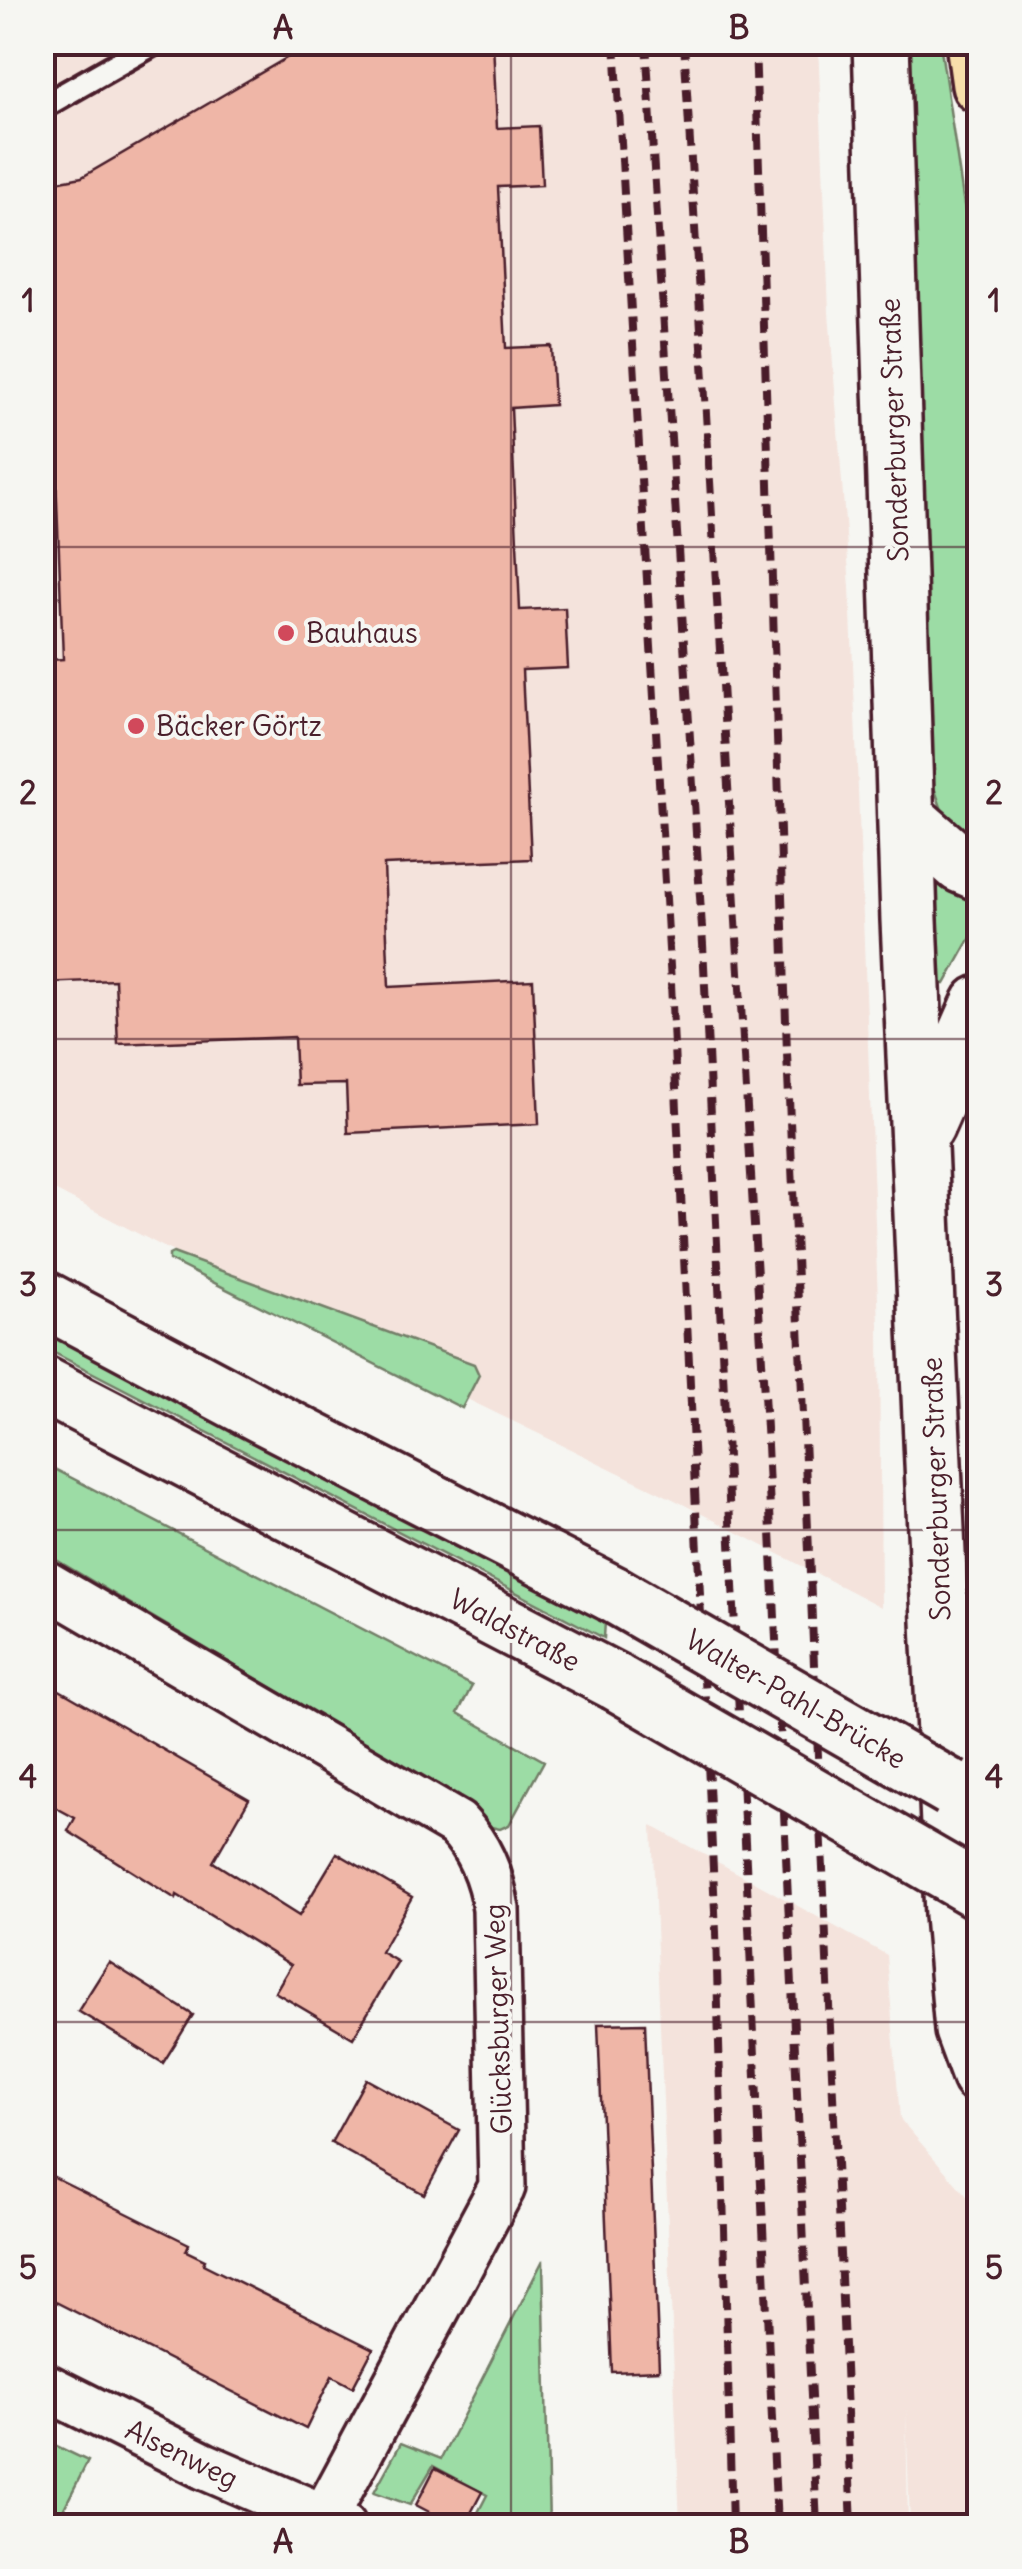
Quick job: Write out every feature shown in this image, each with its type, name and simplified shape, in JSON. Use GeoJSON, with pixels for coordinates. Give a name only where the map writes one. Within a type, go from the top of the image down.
{"type":"FeatureCollection","features":[{"type":"Feature","properties":{"kind":"main road"},"geometry":{"type":"LineString","coordinates":[[974,42],[980,85]]}},
{"type":"Feature","properties":{"kind":"street","name":"Sonderburger Straße"},"geometry":{"type":"LineString","coordinates":[[880,42],[906,817],[953,1915],[962,2030],[980,2076]]}},
{"type":"Feature","properties":{"kind":"street"},"geometry":{"type":"LineString","coordinates":[[906,817],[961,866],[980,873]]}},
{"type":"Feature","properties":{"kind":"street","name":"Sonderburger Straße"},"geometry":{"type":"LineString","coordinates":[[921,1138],[980,1004]]}},
{"type":"Feature","properties":{"kind":"street","name":"Walter-Pahl-Brücke"},"geometry":{"type":"LineString","coordinates":[[42,1298],[612,1594],[980,1804]]}},
{"type":"Feature","properties":{"kind":"street","name":"Waldstraße"},"geometry":{"type":"LineString","coordinates":[[42,1384],[616,1682],[980,1892]]}},
{"type":"Feature","properties":{"kind":"street","name":"Glücksburger Weg"},"geometry":{"type":"LineString","coordinates":[[42,1582],[456,1824],[477,1849],[489,1877],[496,1909],[502,2187],[329,2524]]}},
{"type":"Feature","properties":{"kind":"street","name":"Alsenweg"},"geometry":{"type":"LineString","coordinates":[[42,2385],[329,2524]]}},
{"type":"Feature","properties":{"kind":"lane"},"geometry":{"type":"LineString","coordinates":[[42,107],[156,42]]}},
{"type":"Feature","properties":{"kind":"shaded area"},"geometry":{"type":"Polygon","coordinates":[[[42,43],[818,43],[829,312],[850,587],[879,1325],[881,1607],[675,1500],[467,1399],[479,1376],[181,1256],[43,1184],[42,43]]]}},
{"type":"Feature","properties":{"kind":"shaded area"},"geometry":{"type":"Polygon","coordinates":[[[652,1826],[887,1955],[900,2119],[979,2210],[979,2526],[910,2526],[906,2409],[908,2526],[680,2526],[652,1826]]]}},
{"type":"Feature","properties":{"kind":"green space"},"geometry":{"type":"Polygon","coordinates":[[[902,43],[940,43],[979,306],[979,846],[973,846],[943,813],[928,770],[902,43]]]}},
{"type":"Feature","properties":{"kind":"green space"},"geometry":{"type":"Polygon","coordinates":[[[934,881],[979,896],[979,923],[945,984],[937,982],[934,881]]]}},
{"type":"Feature","properties":{"kind":"green space"},"geometry":{"type":"Polygon","coordinates":[[[173,1253],[474,1364],[479,1375],[462,1408],[169,1260],[173,1253]]]}},
{"type":"Feature","properties":{"kind":"green space"},"geometry":{"type":"Polygon","coordinates":[[[42,1330],[605,1621],[604,1638],[43,1347],[42,1330]]]}},
{"type":"Feature","properties":{"kind":"green space"},"geometry":{"type":"Polygon","coordinates":[[[43,1463],[472,1686],[458,1713],[544,1761],[509,1825],[491,1827],[460,1799],[43,1552],[43,1463]]]}},
{"type":"Feature","properties":{"kind":"green space"},"geometry":{"type":"Polygon","coordinates":[[[543,2260],[549,2526],[471,2526],[487,2495],[433,2466],[410,2505],[374,2492],[401,2443],[441,2459],[543,2260]]]}},
{"type":"Feature","properties":{"kind":"green space"},"geometry":{"type":"Polygon","coordinates":[[[42,2439],[88,2461],[55,2526],[43,2526],[42,2439]]]}},
{"type":"Feature","properties":{"kind":"building"},"geometry":{"type":"Polygon","coordinates":[[[314,42],[493,42],[497,128],[539,126],[542,185],[498,187],[506,348],[551,346],[554,405],[511,408],[520,610],[565,608],[568,668],[522,670],[531,859],[384,865],[389,987],[533,980],[539,1124],[348,1133],[346,1084],[296,1085],[294,1037],[118,1044],[115,980],[42,983],[42,762],[53,761],[50,660],[63,659],[45,184],[82,177],[314,42]]]}},
{"type":"Feature","properties":{"kind":"building"},"geometry":{"type":"Polygon","coordinates":[[[42,1680],[249,1799],[213,1862],[299,1916],[337,1853],[412,1897],[381,1952],[398,1962],[353,2038],[275,1992],[291,1965],[68,1831],[75,1818],[42,1800],[42,1680]]]}},
{"type":"Feature","properties":{"kind":"building"},"geometry":{"type":"Polygon","coordinates":[[[109,1962],[193,2015],[163,2063],[78,2011],[109,1962]]]}},
{"type":"Feature","properties":{"kind":"building"},"geometry":{"type":"Polygon","coordinates":[[[645,2023],[659,2370],[612,2372],[598,2024],[645,2023]]]}},
{"type":"Feature","properties":{"kind":"building"},"geometry":{"type":"Polygon","coordinates":[[[366,2079],[459,2130],[424,2194],[331,2143],[366,2079]]]}},
{"type":"Feature","properties":{"kind":"building"},"geometry":{"type":"Polygon","coordinates":[[[42,2171],[189,2244],[186,2251],[205,2260],[203,2264],[373,2349],[353,2387],[332,2376],[306,2429],[42,2295],[42,2171]]]}},
{"type":"Feature","properties":{"kind":"building"},"geometry":{"type":"Polygon","coordinates":[[[435,2468],[482,2492],[464,2526],[456,2526],[416,2505],[435,2468]]]}},
{"type":"Feature","properties":{"kind":"railway"},"geometry":{"type":"LineString","coordinates":[[615,42],[671,983],[716,1932],[732,2526]]}},
{"type":"Feature","properties":{"kind":"railway"},"geometry":{"type":"LineString","coordinates":[[646,42],[703,944],[777,2526]]}},
{"type":"Feature","properties":{"kind":"railway"},"geometry":{"type":"LineString","coordinates":[[684,42],[767,1445],[817,2526]]}},
{"type":"Feature","properties":{"kind":"railway"},"geometry":{"type":"LineString","coordinates":[[755,42],[787,1053],[852,2526]]}},
{"type":"Feature","properties":{"kind":"place","name":"Bauhaus"},"geometry":{"type":"Point","coordinates":[286,633]}},
{"type":"Feature","properties":{"kind":"place","name":"Bäcker Görtz"},"geometry":{"type":"Point","coordinates":[136,726]}}]}
